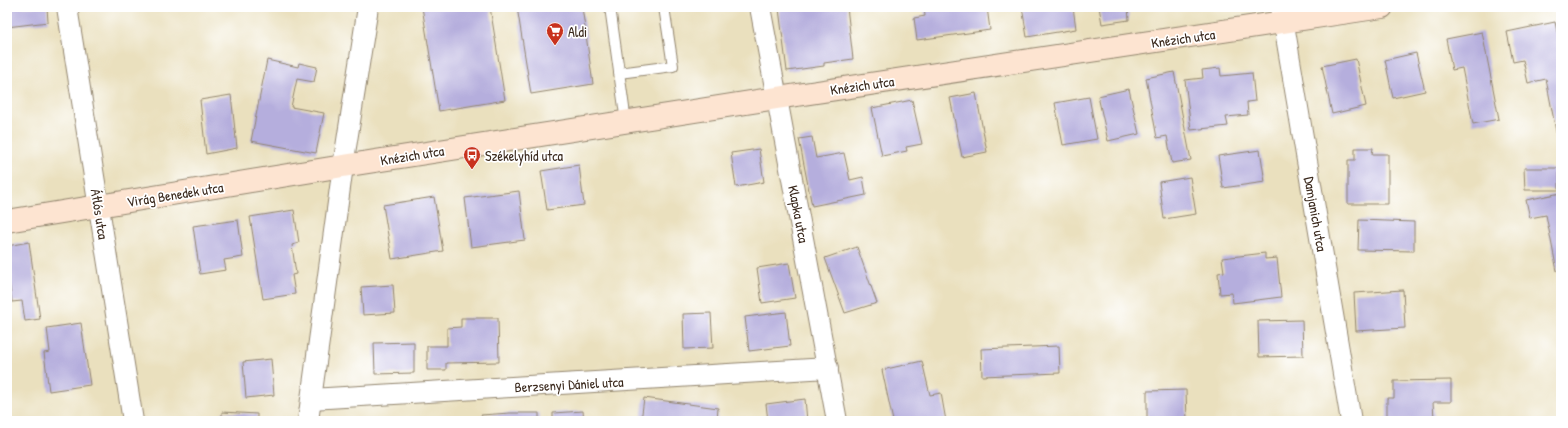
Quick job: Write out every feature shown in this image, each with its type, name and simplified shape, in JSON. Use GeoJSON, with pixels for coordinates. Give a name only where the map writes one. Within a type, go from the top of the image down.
{"type":"FeatureCollection","features":[{"type":"Feature","properties":{"kind":"street","name":"Átlós utca"},"geometry":{"type":"LineString","coordinates":[[67,7],[133,421]]}},
{"type":"Feature","properties":{"kind":"street"},"geometry":{"type":"LineString","coordinates":[[308,421],[343,166],[368,7]]}},
{"type":"Feature","properties":{"kind":"street","name":"Klapka utca"},"geometry":{"type":"LineString","coordinates":[[760,7],[837,421]]}},
{"type":"Feature","properties":{"kind":"street","name":"Knézich utca"},"geometry":{"type":"LineString","coordinates":[[343,166],[778,98],[1283,15],[1382,7]]}},
{"type":"Feature","properties":{"kind":"street","name":"Damjanich utca"},"geometry":{"type":"LineString","coordinates":[[1283,15],[1351,421]]}},
{"type":"Feature","properties":{"kind":"street","name":"Virág Benedek utca"},"geometry":{"type":"LineString","coordinates":[[7,221],[343,166]]}},
{"type":"Feature","properties":{"kind":"street","name":"Berzsenyi Dániel utca"},"geometry":{"type":"LineString","coordinates":[[311,399],[828,368]]}},
{"type":"Feature","properties":{"kind":"lane"},"geometry":{"type":"LineString","coordinates":[[610,7],[626,122]]}},
{"type":"Feature","properties":{"kind":"lane"},"geometry":{"type":"LineString","coordinates":[[619,73],[673,66],[664,7]]}},
{"type":"Feature","properties":{"kind":"building"},"geometry":{"type":"Polygon","coordinates":[[[7,7],[47,7],[48,22],[7,27],[7,7]]]}},
{"type":"Feature","properties":{"kind":"building"},"geometry":{"type":"Polygon","coordinates":[[[422,7],[490,7],[505,100],[439,111],[422,7]]]}},
{"type":"Feature","properties":{"kind":"building","name":"Aldi"},"geometry":{"type":"Polygon","coordinates":[[[517,7],[582,7],[593,84],[531,94],[517,7]]]}},
{"type":"Feature","properties":{"kind":"building"},"geometry":{"type":"Polygon","coordinates":[[[797,7],[847,7],[853,59],[824,63],[824,66],[787,71],[779,9],[797,7]]]}},
{"type":"Feature","properties":{"kind":"building"},"geometry":{"type":"Polygon","coordinates":[[[924,7],[987,7],[990,30],[917,40],[914,18],[925,16],[924,7]]]}},
{"type":"Feature","properties":{"kind":"building"},"geometry":{"type":"Polygon","coordinates":[[[1022,7],[1073,7],[1076,29],[1027,37],[1022,7]]]}},
{"type":"Feature","properties":{"kind":"building"},"geometry":{"type":"Polygon","coordinates":[[[1099,7],[1128,7],[1129,20],[1102,24],[1099,7]]]}},
{"type":"Feature","properties":{"kind":"building"},"geometry":{"type":"Polygon","coordinates":[[[1555,22],[1561,50],[1561,147],[1559,147],[1546,79],[1528,83],[1523,60],[1513,62],[1507,32],[1555,22]]]}},
{"type":"Feature","properties":{"kind":"building"},"geometry":{"type":"Polygon","coordinates":[[[1482,32],[1499,119],[1473,124],[1462,68],[1452,70],[1446,39],[1482,32]]]}},
{"type":"Feature","properties":{"kind":"building"},"geometry":{"type":"Polygon","coordinates":[[[1416,53],[1425,91],[1393,98],[1385,60],[1416,53]]]}},
{"type":"Feature","properties":{"kind":"building"},"geometry":{"type":"Polygon","coordinates":[[[1356,59],[1366,106],[1332,114],[1322,66],[1356,59]]]}},
{"type":"Feature","properties":{"kind":"building"},"geometry":{"type":"Polygon","coordinates":[[[267,60],[298,67],[299,63],[317,67],[314,82],[297,79],[291,107],[324,113],[316,153],[251,141],[267,60]]]}},
{"type":"Feature","properties":{"kind":"building"},"geometry":{"type":"Polygon","coordinates":[[[1220,68],[1221,76],[1252,73],[1255,101],[1247,102],[1248,115],[1226,117],[1228,126],[1191,130],[1185,80],[1203,78],[1202,70],[1220,68]]]}},
{"type":"Feature","properties":{"kind":"building"},"geometry":{"type":"Polygon","coordinates":[[[1174,72],[1191,160],[1172,163],[1167,136],[1157,138],[1146,78],[1174,72]]]}},
{"type":"Feature","properties":{"kind":"building"},"geometry":{"type":"Polygon","coordinates":[[[1129,89],[1139,134],[1108,141],[1098,96],[1129,89]]]}},
{"type":"Feature","properties":{"kind":"building"},"geometry":{"type":"Polygon","coordinates":[[[976,93],[987,152],[962,157],[950,98],[976,93]]]}},
{"type":"Feature","properties":{"kind":"building"},"geometry":{"type":"Polygon","coordinates":[[[231,95],[237,148],[206,154],[200,100],[231,95]]]}},
{"type":"Feature","properties":{"kind":"building"},"geometry":{"type":"Polygon","coordinates":[[[1089,97],[1097,139],[1063,145],[1055,103],[1089,97]]]}},
{"type":"Feature","properties":{"kind":"building"},"geometry":{"type":"Polygon","coordinates":[[[912,100],[922,144],[906,147],[907,151],[882,156],[872,108],[912,100]]]}},
{"type":"Feature","properties":{"kind":"building"},"geometry":{"type":"Polygon","coordinates":[[[812,137],[816,158],[844,153],[850,180],[863,177],[866,195],[812,206],[799,139],[812,137]]]}},
{"type":"Feature","properties":{"kind":"building"},"geometry":{"type":"Polygon","coordinates":[[[1355,148],[1373,148],[1372,154],[1388,154],[1388,204],[1348,204],[1348,160],[1355,160],[1355,148]]]}},
{"type":"Feature","properties":{"kind":"building"},"geometry":{"type":"Polygon","coordinates":[[[759,149],[764,182],[736,187],[731,153],[759,149]]]}},
{"type":"Feature","properties":{"kind":"building"},"geometry":{"type":"Polygon","coordinates":[[[1260,150],[1265,182],[1223,188],[1218,156],[1260,150]]]}},
{"type":"Feature","properties":{"kind":"building"},"geometry":{"type":"Polygon","coordinates":[[[579,165],[584,205],[547,210],[541,171],[579,165]]]}},
{"type":"Feature","properties":{"kind":"building"},"geometry":{"type":"Polygon","coordinates":[[[1524,168],[1559,168],[1559,190],[1525,190],[1524,168]]]}},
{"type":"Feature","properties":{"kind":"building"},"geometry":{"type":"Polygon","coordinates":[[[1190,177],[1196,214],[1164,219],[1159,182],[1190,177]]]}},
{"type":"Feature","properties":{"kind":"building"},"geometry":{"type":"Polygon","coordinates":[[[519,191],[525,240],[471,247],[465,198],[519,191]]]}},
{"type":"Feature","properties":{"kind":"building"},"geometry":{"type":"Polygon","coordinates":[[[1561,193],[1561,270],[1557,271],[1546,215],[1530,218],[1526,200],[1561,193]]]}},
{"type":"Feature","properties":{"kind":"building"},"geometry":{"type":"Polygon","coordinates":[[[434,197],[443,251],[392,259],[383,205],[434,197]]]}},
{"type":"Feature","properties":{"kind":"building"},"geometry":{"type":"Polygon","coordinates":[[[294,210],[299,243],[292,245],[296,274],[292,275],[295,294],[263,299],[250,217],[294,210]]]}},
{"type":"Feature","properties":{"kind":"building"},"geometry":{"type":"Polygon","coordinates":[[[238,220],[243,257],[224,260],[226,270],[200,274],[193,226],[238,220]]]}},
{"type":"Feature","properties":{"kind":"building"},"geometry":{"type":"Polygon","coordinates":[[[1359,220],[1414,222],[1414,251],[1358,250],[1359,220]]]}},
{"type":"Feature","properties":{"kind":"building"},"geometry":{"type":"Polygon","coordinates":[[[29,242],[40,319],[25,321],[22,301],[12,302],[7,266],[7,246],[29,242]]]}},
{"type":"Feature","properties":{"kind":"building"},"geometry":{"type":"Polygon","coordinates":[[[857,247],[877,303],[845,313],[825,258],[857,247]]]}},
{"type":"Feature","properties":{"kind":"building"},"geometry":{"type":"Polygon","coordinates":[[[1265,253],[1265,259],[1277,258],[1281,297],[1233,303],[1232,293],[1220,294],[1218,273],[1224,272],[1222,258],[1265,253]]]}},
{"type":"Feature","properties":{"kind":"building"},"geometry":{"type":"Polygon","coordinates":[[[789,263],[795,298],[762,303],[757,268],[789,263]]]}},
{"type":"Feature","properties":{"kind":"building"},"geometry":{"type":"Polygon","coordinates":[[[393,285],[395,313],[363,315],[361,287],[393,285]]]}},
{"type":"Feature","properties":{"kind":"building"},"geometry":{"type":"Polygon","coordinates":[[[1403,290],[1405,328],[1356,331],[1354,293],[1403,290]]]}},
{"type":"Feature","properties":{"kind":"building"},"geometry":{"type":"Polygon","coordinates":[[[786,312],[790,346],[749,351],[745,317],[786,312]]]}},
{"type":"Feature","properties":{"kind":"building"},"geometry":{"type":"Polygon","coordinates":[[[711,313],[713,348],[684,349],[683,314],[711,313]]]}},
{"type":"Feature","properties":{"kind":"building"},"geometry":{"type":"Polygon","coordinates":[[[461,318],[498,318],[499,362],[446,363],[446,370],[427,370],[427,346],[447,346],[447,328],[461,327],[461,318]]]}},
{"type":"Feature","properties":{"kind":"building"},"geometry":{"type":"Polygon","coordinates":[[[1302,320],[1303,356],[1259,357],[1258,321],[1302,320]]]}},
{"type":"Feature","properties":{"kind":"building"},"geometry":{"type":"Polygon","coordinates":[[[81,323],[90,385],[49,391],[44,353],[50,352],[47,328],[81,323]]]}},
{"type":"Feature","properties":{"kind":"building"},"geometry":{"type":"Polygon","coordinates":[[[414,342],[414,373],[375,374],[374,343],[414,342]]]}},
{"type":"Feature","properties":{"kind":"building"},"geometry":{"type":"Polygon","coordinates":[[[1059,346],[1060,373],[982,376],[981,349],[1059,346]]]}},
{"type":"Feature","properties":{"kind":"building"},"geometry":{"type":"Polygon","coordinates":[[[271,359],[274,395],[246,398],[243,362],[271,359]]]}},
{"type":"Feature","properties":{"kind":"building"},"geometry":{"type":"Polygon","coordinates":[[[922,361],[930,395],[941,393],[946,421],[893,421],[882,370],[922,361]]]}},
{"type":"Feature","properties":{"kind":"building"},"geometry":{"type":"Polygon","coordinates":[[[1451,380],[1451,402],[1433,402],[1434,419],[1387,420],[1387,398],[1394,398],[1394,381],[1451,380]]]}},
{"type":"Feature","properties":{"kind":"building"},"geometry":{"type":"Polygon","coordinates":[[[1186,390],[1187,421],[1147,421],[1147,391],[1186,390]]]}},
{"type":"Feature","properties":{"kind":"building"},"geometry":{"type":"Polygon","coordinates":[[[644,398],[718,408],[717,421],[641,421],[644,398]]]}},
{"type":"Feature","properties":{"kind":"building"},"geometry":{"type":"Polygon","coordinates":[[[805,399],[807,421],[768,421],[766,404],[805,399]]]}},
{"type":"Feature","properties":{"kind":"building"},"geometry":{"type":"Polygon","coordinates":[[[583,411],[584,421],[553,421],[553,413],[583,411]]]}},
{"type":"Feature","properties":{"kind":"building"},"geometry":{"type":"Polygon","coordinates":[[[222,412],[257,414],[257,421],[222,421],[222,412]]]}},
{"type":"Feature","properties":{"kind":"building"},"geometry":{"type":"Polygon","coordinates":[[[539,413],[539,421],[481,421],[481,415],[539,413]]]}},
{"type":"Feature","properties":{"kind":"place","name":"Aldi"},"geometry":{"type":"Point","coordinates":[555,46]}},
{"type":"Feature","properties":{"kind":"place","name":"Székelyhíd utca"},"geometry":{"type":"Point","coordinates":[472,170]}}]}
